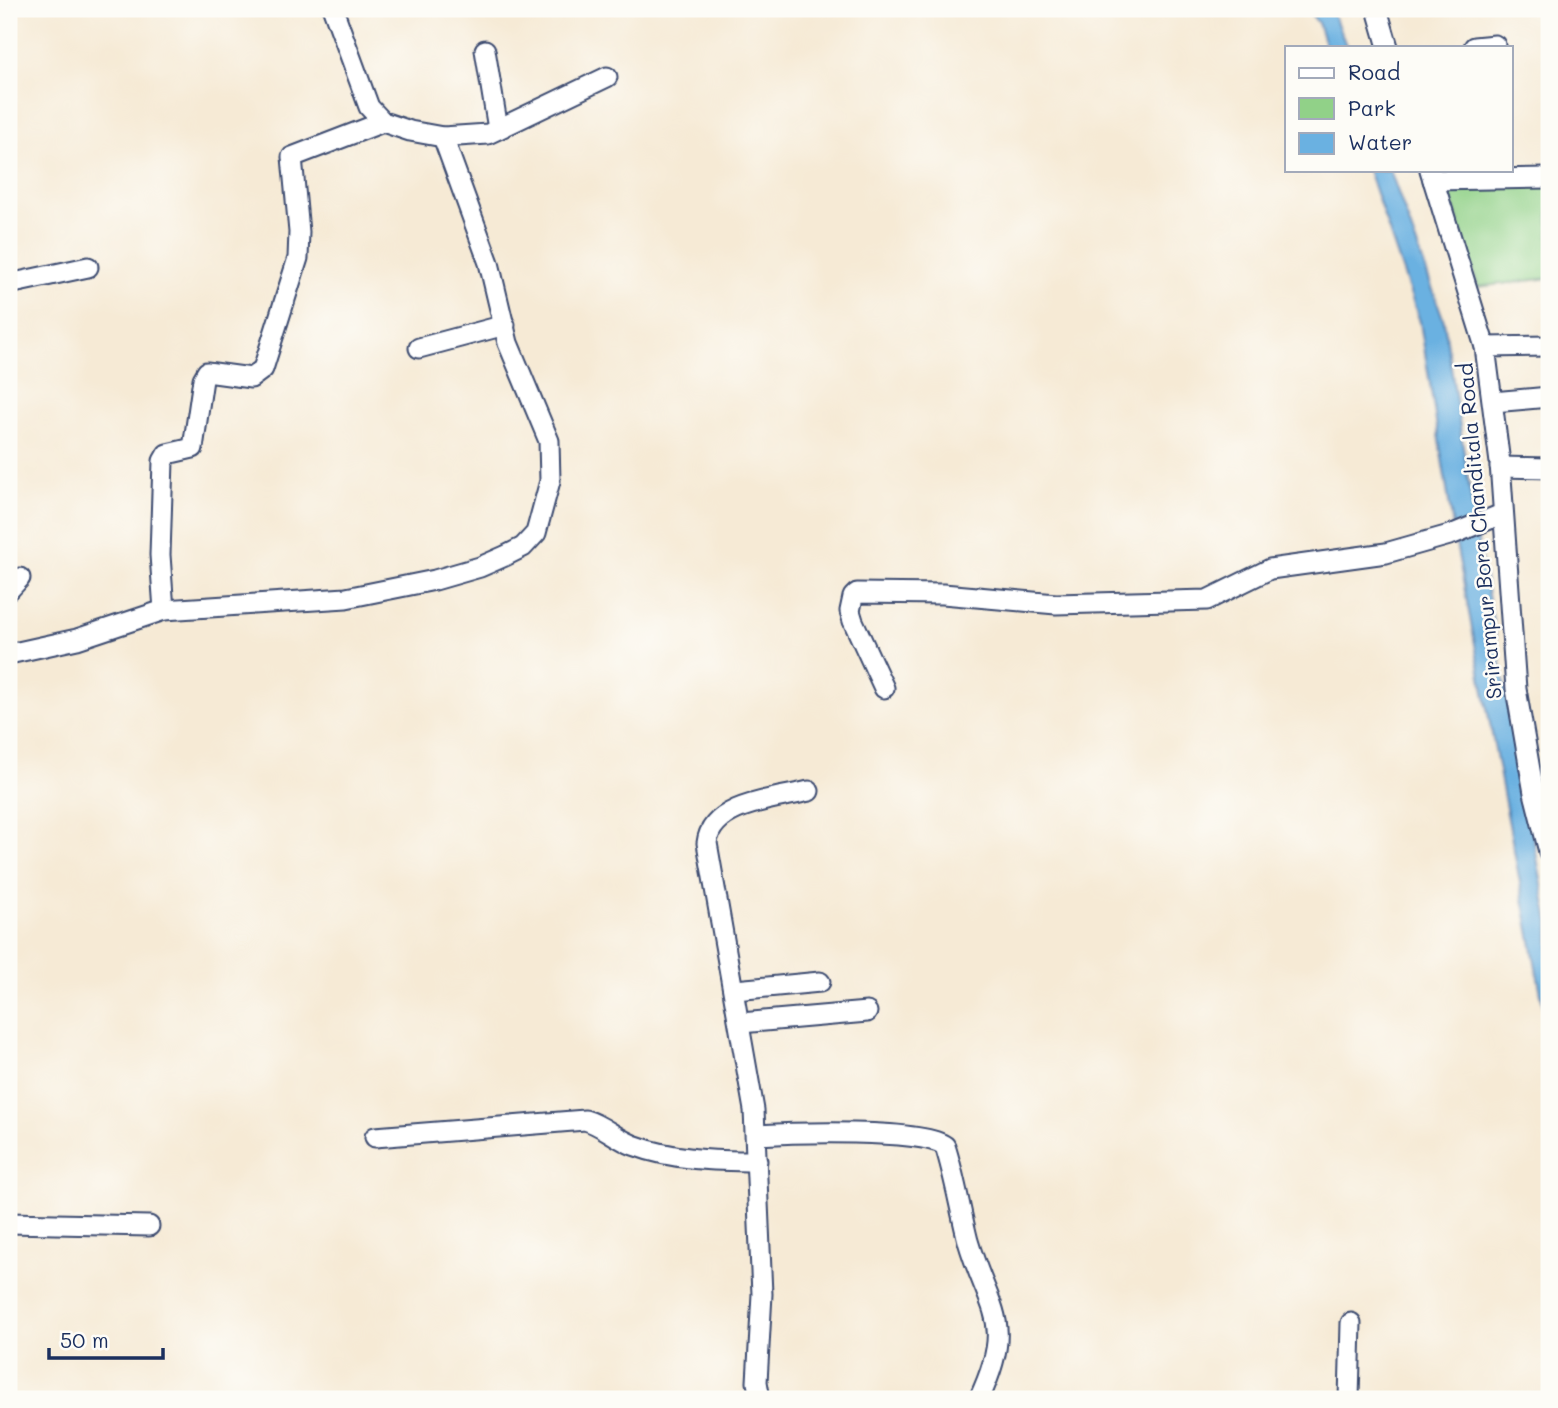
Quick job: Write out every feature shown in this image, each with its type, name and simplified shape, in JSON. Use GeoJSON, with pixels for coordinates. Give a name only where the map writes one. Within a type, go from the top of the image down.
{"type":"FeatureCollection","features":[{"type":"Feature","properties":{"kind":"street"},"geometry":{"type":"LineString","coordinates":[[333,9],[369,107],[383,122],[443,137],[475,137],[498,130],[607,77]]}},
{"type":"Feature","properties":{"kind":"street"},"geometry":{"type":"LineString","coordinates":[[1377,9],[1388,46]]}},
{"type":"Feature","properties":{"kind":"street"},"geometry":{"type":"LineString","coordinates":[[1484,46],[1495,45]]}},
{"type":"Feature","properties":{"kind":"street"},"geometry":{"type":"LineString","coordinates":[[485,50],[498,130]]}},
{"type":"Feature","properties":{"kind":"street"},"geometry":{"type":"LineString","coordinates":[[164,610],[160,555],[163,461],[167,454],[193,447],[203,379],[207,372],[251,379],[263,369],[298,258],[299,232],[292,157],[383,122]]}},
{"type":"Feature","properties":{"kind":"street"},"geometry":{"type":"LineString","coordinates":[[9,654],[77,639],[164,610],[346,598],[435,580],[480,567],[523,547],[536,533],[543,517],[551,460],[549,441],[514,359],[489,262],[443,137]]}},
{"type":"Feature","properties":{"kind":"street"},"geometry":{"type":"LineString","coordinates":[[1432,175],[1549,178]]}},
{"type":"Feature","properties":{"kind":"street","name":"Srirampur Bora Chanditala Road"},"geometry":{"type":"LineString","coordinates":[[1432,175],[1485,346],[1500,467],[1516,689],[1534,793],[1549,852]]}},
{"type":"Feature","properties":{"kind":"street"},"geometry":{"type":"LineString","coordinates":[[9,284],[88,267]]}},
{"type":"Feature","properties":{"kind":"street"},"geometry":{"type":"LineString","coordinates":[[419,348],[505,325]]}},
{"type":"Feature","properties":{"kind":"street"},"geometry":{"type":"LineString","coordinates":[[1485,346],[1549,346]]}},
{"type":"Feature","properties":{"kind":"street"},"geometry":{"type":"LineString","coordinates":[[1493,402],[1549,397]]}},
{"type":"Feature","properties":{"kind":"street"},"geometry":{"type":"LineString","coordinates":[[1500,467],[1549,468]]}},
{"type":"Feature","properties":{"kind":"street"},"geometry":{"type":"LineString","coordinates":[[884,688],[850,611],[853,597],[857,593],[943,594],[1056,604],[1208,600],[1227,593],[1270,569],[1386,553],[1453,534],[1502,514]]}},
{"type":"Feature","properties":{"kind":"street"},"geometry":{"type":"LineString","coordinates":[[760,1399],[757,1382],[762,1294],[756,1135],[741,1023],[714,889],[708,832],[711,825],[727,812],[809,791]]}},
{"type":"Feature","properties":{"kind":"street"},"geometry":{"type":"LineString","coordinates":[[735,990],[820,982]]}},
{"type":"Feature","properties":{"kind":"street"},"geometry":{"type":"LineString","coordinates":[[741,1023],[867,1012]]}},
{"type":"Feature","properties":{"kind":"street"},"geometry":{"type":"LineString","coordinates":[[375,1137],[585,1120],[602,1126],[628,1143],[669,1155],[757,1161]]}},
{"type":"Feature","properties":{"kind":"street"},"geometry":{"type":"LineString","coordinates":[[756,1135],[857,1133],[933,1140],[945,1146],[967,1236],[992,1299],[998,1326],[996,1353],[979,1399]]}},
{"type":"Feature","properties":{"kind":"street"},"geometry":{"type":"LineString","coordinates":[[9,1223],[149,1226]]}},
{"type":"Feature","properties":{"kind":"street"},"geometry":{"type":"LineString","coordinates":[[1349,1399],[1352,1323]]}},
{"type":"Feature","properties":{"kind":"green space"},"geometry":{"type":"Polygon","coordinates":[[[1549,184],[1549,278],[1478,287],[1449,191],[1495,185],[1549,184]]]}},
{"type":"Feature","properties":{"kind":"water"},"geometry":{"type":"Polygon","coordinates":[[[1307,9],[1331,9],[1347,46],[1326,46],[1318,23],[1307,9]]]}},
{"type":"Feature","properties":{"kind":"water"},"geometry":{"type":"Polygon","coordinates":[[[1369,172],[1391,172],[1444,321],[1475,525],[1549,922],[1549,1036],[1454,533],[1420,322],[1369,172]]]}}]}
